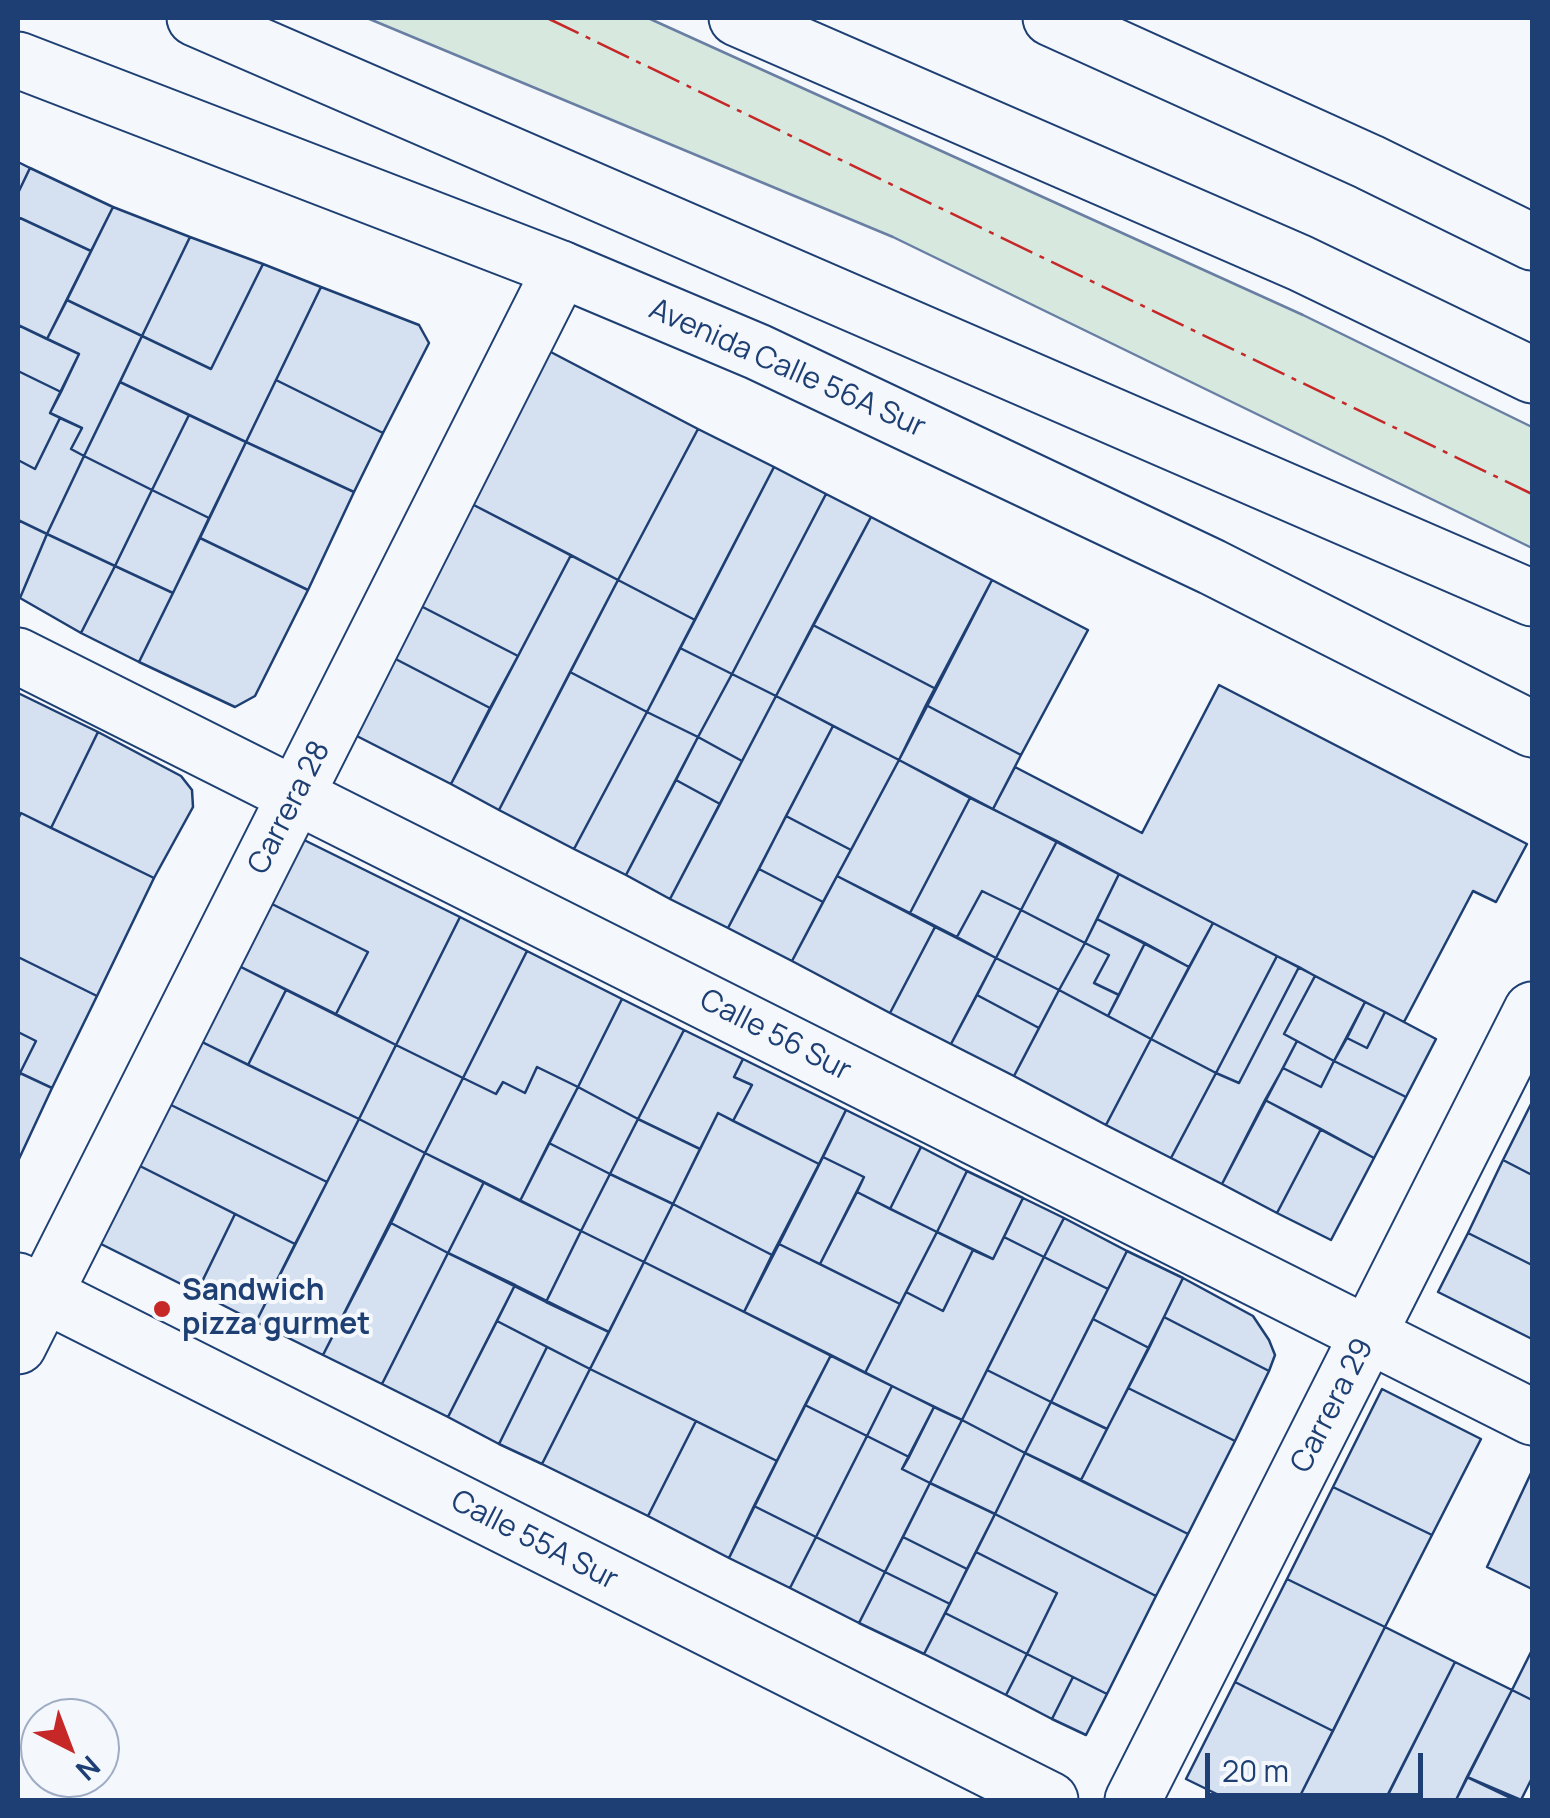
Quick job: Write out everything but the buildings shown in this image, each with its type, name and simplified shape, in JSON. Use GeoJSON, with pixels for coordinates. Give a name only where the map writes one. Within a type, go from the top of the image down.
{"type":"FeatureCollection","features":[{"type":"Feature","properties":{"kind":"main road"},"geometry":{"type":"LineString","coordinates":[[195,18],[1532,598]]}},
{"type":"Feature","properties":{"kind":"main road"},"geometry":{"type":"LineString","coordinates":[[737,18],[1300,263],[1532,375]]}},
{"type":"Feature","properties":{"kind":"main road"},"geometry":{"type":"LineString","coordinates":[[1051,18],[1369,162],[1532,242]]}},
{"type":"Feature","properties":{"kind":"main road","name":"Avenida Calle 56A Sur"},"geometry":{"type":"LineString","coordinates":[[18,60],[561,269],[758,352],[1212,567],[1532,730]]}},
{"type":"Feature","properties":{"kind":"main road","name":"Carrera 28"},"geometry":{"type":"LineString","coordinates":[[18,1346],[30,1288],[296,795],[561,269]]}},
{"type":"Feature","properties":{"kind":"main road","name":"Calle 56 Sur"},"geometry":{"type":"LineString","coordinates":[[18,656],[1532,1417]]}},
{"type":"Feature","properties":{"kind":"main road","name":"Carrera 29"},"geometry":{"type":"LineString","coordinates":[[1133,1800],[1532,1010]]}},
{"type":"Feature","properties":{"kind":"main road","name":"Calle 55A Sur"},"geometry":{"type":"LineString","coordinates":[[30,1288],[1050,1800]]}},
{"type":"Feature","properties":{"kind":"shaded area"},"geometry":{"type":"Polygon","coordinates":[[[367,18],[648,18],[1303,315],[1532,427],[1532,548],[893,237],[367,18]]]}},
{"type":"Feature","properties":{"kind":"power"},"geometry":{"type":"LineString","coordinates":[[547,18],[1532,494]]}},
{"type":"Feature","properties":{"kind":"place","name":"Sandwich pizza gurmet"},"geometry":{"type":"Point","coordinates":[162,1309]}}]}
